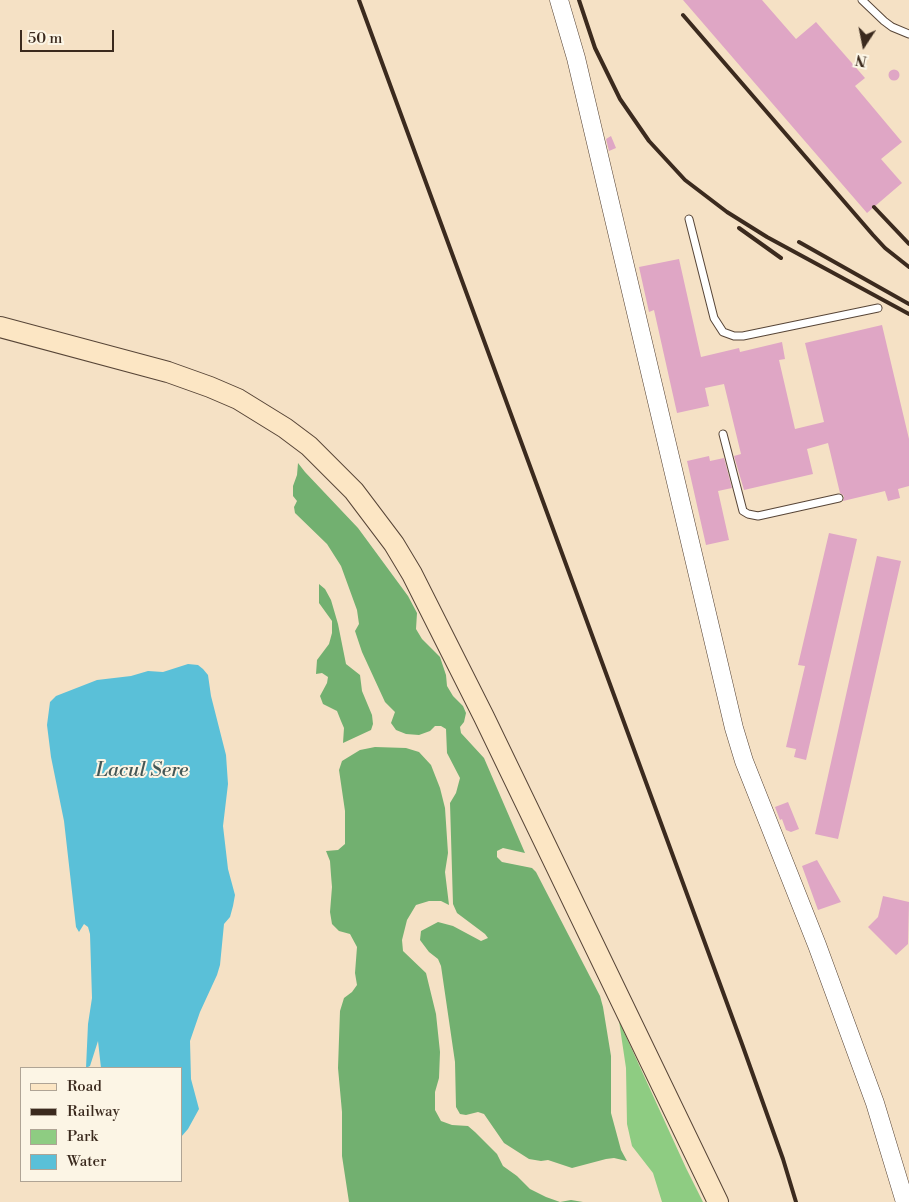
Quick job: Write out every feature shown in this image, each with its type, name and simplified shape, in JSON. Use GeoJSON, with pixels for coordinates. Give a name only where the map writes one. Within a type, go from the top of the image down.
{"type":"FeatureCollection","features":[{"type":"Feature","properties":{"kind":"main road"},"geometry":{"type":"LineString","coordinates":[[0,327],[168,372],[238,399],[278,423],[309,446],[359,498],[394,544],[416,582],[484,718],[718,1202]]}},
{"type":"Feature","properties":{"kind":"street"},"geometry":{"type":"LineString","coordinates":[[559,0],[576,58],[734,728],[744,761],[817,945],[875,1103],[905,1202]]}},
{"type":"Feature","properties":{"kind":"lane"},"geometry":{"type":"LineString","coordinates":[[862,0],[892,27],[909,34]]}},
{"type":"Feature","properties":{"kind":"lane"},"geometry":{"type":"LineString","coordinates":[[689,219],[714,318],[723,332],[734,336],[743,336],[878,308]]}},
{"type":"Feature","properties":{"kind":"lane"},"geometry":{"type":"LineString","coordinates":[[723,434],[743,511],[748,514],[758,516],[839,498]]}},
{"type":"Feature","properties":{"kind":"green space"},"geometry":{"type":"Polygon","coordinates":[[[298,463],[358,528],[408,596],[417,613],[416,629],[422,639],[440,657],[446,675],[447,686],[453,696],[463,706],[466,713],[464,722],[460,727],[461,733],[484,758],[525,853],[503,848],[497,851],[497,857],[502,862],[532,868],[536,872],[600,996],[611,1056],[611,1113],[621,1150],[627,1161],[614,1158],[606,1159],[572,1168],[548,1160],[529,1159],[504,1143],[484,1114],[478,1112],[466,1115],[460,1114],[456,1107],[455,1062],[441,966],[438,959],[429,952],[420,940],[421,931],[438,922],[453,926],[481,941],[488,938],[457,913],[453,904],[450,803],[456,793],[460,778],[447,753],[446,729],[441,726],[435,726],[430,731],[419,735],[406,734],[396,730],[391,723],[395,712],[385,702],[362,652],[355,631],[359,624],[357,610],[341,566],[327,544],[295,513],[294,507],[297,501],[293,496],[293,486],[297,475],[298,463]]]}},
{"type":"Feature","properties":{"kind":"green space"},"geometry":{"type":"Polygon","coordinates":[[[319,584],[325,589],[331,600],[346,664],[360,675],[362,691],[372,715],[373,724],[371,730],[343,743],[344,728],[337,711],[323,704],[320,696],[328,677],[322,673],[316,674],[317,660],[329,644],[332,633],[332,621],[319,603],[319,584]]]}},
{"type":"Feature","properties":{"kind":"green space"},"geometry":{"type":"Polygon","coordinates":[[[375,747],[406,748],[419,752],[431,765],[445,808],[448,853],[445,872],[449,905],[441,901],[429,901],[416,905],[407,920],[402,940],[403,951],[426,973],[436,1014],[440,1052],[439,1078],[435,1092],[435,1110],[441,1121],[452,1125],[468,1126],[497,1154],[503,1166],[530,1189],[560,1202],[349,1202],[342,1156],[342,1112],[338,1068],[340,1011],[344,998],[357,985],[355,973],[357,947],[350,934],[339,931],[332,924],[330,912],[332,887],[330,861],[326,851],[338,850],[345,844],[345,811],[339,770],[342,761],[360,750],[375,747]]]}},
{"type":"Feature","properties":{"kind":"green space"},"geometry":{"type":"Polygon","coordinates":[[[619,1021],[703,1202],[662,1202],[653,1173],[632,1146],[627,1124],[626,1068],[619,1021]]]}},
{"type":"Feature","properties":{"kind":"green space"},"geometry":{"type":"Polygon","coordinates":[[[571,1200],[583,1202],[560,1202],[571,1200]]]}},
{"type":"Feature","properties":{"kind":"water","name":"Lacul Sere"},"geometry":{"type":"Polygon","coordinates":[[[188,664],[198,665],[208,675],[211,696],[226,755],[228,784],[223,826],[228,869],[235,895],[230,917],[224,924],[220,965],[217,975],[200,1012],[190,1041],[191,1079],[199,1109],[182,1136],[182,1067],[101,1067],[98,1041],[90,1066],[86,1067],[88,1024],[92,998],[90,934],[88,927],[84,924],[79,932],[76,927],[64,821],[51,757],[47,725],[50,702],[56,696],[97,680],[131,676],[148,671],[163,672],[188,664]]]}},
{"type":"Feature","properties":{"kind":"building"},"geometry":{"type":"Polygon","coordinates":[[[683,0],[762,0],[796,39],[816,22],[865,78],[855,86],[902,142],[881,159],[902,183],[867,213],[683,0]]]}},
{"type":"Feature","properties":{"kind":"building"},"geometry":{"type":"Polygon","coordinates":[[[894,69],[900,75],[894,81],[888,75],[894,69]]]}},
{"type":"Feature","properties":{"kind":"building"},"geometry":{"type":"Polygon","coordinates":[[[611,136],[616,148],[609,151],[606,139],[611,136]]]}},
{"type":"Feature","properties":{"kind":"building"},"geometry":{"type":"Polygon","coordinates":[[[679,259],[701,357],[739,348],[740,352],[782,342],[785,359],[779,360],[795,429],[824,422],[805,343],[882,325],[909,439],[909,486],[898,489],[900,498],[888,501],[885,491],[843,501],[844,496],[840,493],[828,443],[807,449],[813,474],[744,490],[734,456],[741,454],[724,384],[705,388],[709,406],[677,413],[654,310],[649,312],[639,267],[679,259]]]}},
{"type":"Feature","properties":{"kind":"building"},"geometry":{"type":"Polygon","coordinates":[[[709,456],[710,461],[724,458],[732,488],[718,491],[729,540],[706,545],[687,461],[709,456]]]}},
{"type":"Feature","properties":{"kind":"building"},"geometry":{"type":"Polygon","coordinates":[[[829,533],[857,539],[806,760],[794,757],[796,749],[786,747],[805,666],[798,665],[829,533]]]}},
{"type":"Feature","properties":{"kind":"building"},"geometry":{"type":"Polygon","coordinates":[[[877,556],[901,561],[838,839],[815,834],[877,556]]]}},
{"type":"Feature","properties":{"kind":"building"},"geometry":{"type":"Polygon","coordinates":[[[788,802],[799,829],[791,832],[786,830],[775,807],[788,802]]]}},
{"type":"Feature","properties":{"kind":"building"},"geometry":{"type":"Polygon","coordinates":[[[817,860],[841,902],[818,910],[802,866],[817,860]]]}},
{"type":"Feature","properties":{"kind":"building"},"geometry":{"type":"Polygon","coordinates":[[[883,896],[909,902],[908,944],[896,955],[868,927],[878,917],[883,896]]]}},
{"type":"Feature","properties":{"kind":"railway"},"geometry":{"type":"LineString","coordinates":[[359,0],[742,1044],[783,1159],[796,1202]]}},
{"type":"Feature","properties":{"kind":"railway"},"geometry":{"type":"LineString","coordinates":[[579,0],[595,48],[620,99],[649,141],[685,180],[727,212],[767,237],[909,314]]}},
{"type":"Feature","properties":{"kind":"railway"},"geometry":{"type":"LineString","coordinates":[[683,15],[873,235],[885,248],[909,267]]}},
{"type":"Feature","properties":{"kind":"railway"},"geometry":{"type":"LineString","coordinates":[[874,207],[909,244]]}},
{"type":"Feature","properties":{"kind":"railway"},"geometry":{"type":"LineString","coordinates":[[739,228],[781,258]]}},
{"type":"Feature","properties":{"kind":"railway"},"geometry":{"type":"LineString","coordinates":[[799,242],[909,304]]}}]}
